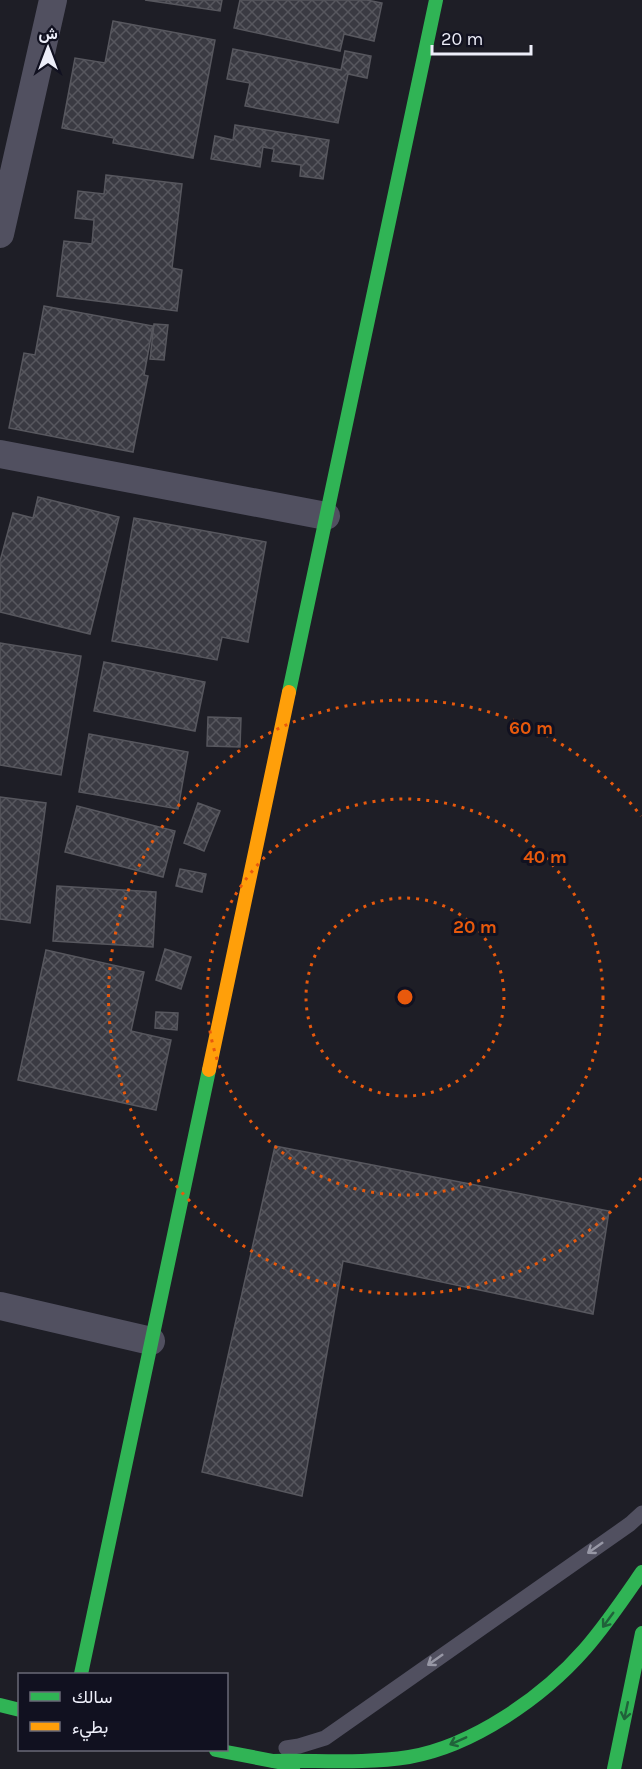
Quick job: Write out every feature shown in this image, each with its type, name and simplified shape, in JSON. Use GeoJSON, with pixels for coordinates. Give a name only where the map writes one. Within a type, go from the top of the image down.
{"type":"FeatureCollection","features":[{"type":"Feature","properties":{"kind":"street"},"geometry":{"type":"LineString","coordinates":[[0,234],[53,0]]}},
{"type":"Feature","properties":{"kind":"street"},"geometry":{"type":"LineString","coordinates":[[81,1673],[436,0]]}},
{"type":"Feature","properties":{"kind":"street"},"geometry":{"type":"LineString","coordinates":[[0,454],[326,516]]}},
{"type":"Feature","properties":{"kind":"street"},"geometry":{"type":"LineString","coordinates":[[0,1306],[151,1341]]}},
{"type":"Feature","properties":{"kind":"street"},"geometry":{"type":"LineString","coordinates":[[272,1761],[377,1760],[411,1756],[446,1746],[476,1732],[545,1687],[575,1660],[601,1630],[642,1572]]}},
{"type":"Feature","properties":{"kind":"street"},"geometry":{"type":"LineString","coordinates":[[614,1769],[642,1633]]}},
{"type":"Feature","properties":{"kind":"street"},"geometry":{"type":"LineString","coordinates":[[0,1705],[18,1710]]}},
{"type":"Feature","properties":{"kind":"street"},"geometry":{"type":"LineString","coordinates":[[226,1751],[313,1769]]}},
{"type":"Feature","properties":{"kind":"lane"},"geometry":{"type":"LineString","coordinates":[[228,1750],[268,1751],[299,1746],[325,1738],[642,1513]]}},
{"type":"Feature","properties":{"kind":"building"},"geometry":{"type":"Polygon","coordinates":[[[145,0],[222,0],[220,11],[145,0]]]}},
{"type":"Feature","properties":{"kind":"building"},"geometry":{"type":"Polygon","coordinates":[[[240,0],[367,0],[382,3],[374,41],[344,34],[340,51],[234,28],[240,0]]]}},
{"type":"Feature","properties":{"kind":"building"},"geometry":{"type":"Polygon","coordinates":[[[113,21],[215,40],[193,158],[113,143],[114,138],[62,128],[75,58],[105,63],[113,21]]]}},
{"type":"Feature","properties":{"kind":"building"},"geometry":{"type":"Polygon","coordinates":[[[233,49],[341,70],[345,51],[371,56],[367,78],[348,74],[338,123],[245,106],[250,83],[227,79],[233,49]]]}},
{"type":"Feature","properties":{"kind":"building"},"geometry":{"type":"Polygon","coordinates":[[[235,125],[329,140],[323,179],[300,176],[301,165],[272,161],[274,149],[263,147],[260,167],[211,159],[215,136],[233,140],[235,125]]]}},
{"type":"Feature","properties":{"kind":"building"},"geometry":{"type":"Polygon","coordinates":[[[106,175],[182,184],[172,268],[182,270],[177,311],[57,296],[64,241],[92,244],[94,220],[75,218],[78,191],[104,194],[106,175]]]}},
{"type":"Feature","properties":{"kind":"building"},"geometry":{"type":"Polygon","coordinates":[[[44,306],[153,326],[144,375],[148,376],[133,452],[9,428],[24,353],[35,355],[44,306]]]}},
{"type":"Feature","properties":{"kind":"building"},"geometry":{"type":"Polygon","coordinates":[[[154,324],[168,325],[164,360],[150,359],[154,324]]]}},
{"type":"Feature","properties":{"kind":"building"},"geometry":{"type":"Polygon","coordinates":[[[38,497],[119,517],[90,634],[0,612],[0,561],[13,513],[33,518],[38,497]]]}},
{"type":"Feature","properties":{"kind":"building"},"geometry":{"type":"Polygon","coordinates":[[[134,518],[266,542],[248,642],[222,637],[217,660],[112,641],[134,518]]]}},
{"type":"Feature","properties":{"kind":"building"},"geometry":{"type":"Polygon","coordinates":[[[0,643],[81,656],[61,775],[0,765],[0,643]]]}},
{"type":"Feature","properties":{"kind":"building"},"geometry":{"type":"Polygon","coordinates":[[[104,662],[205,682],[195,731],[94,711],[104,662]]]}},
{"type":"Feature","properties":{"kind":"building"},"geometry":{"type":"Polygon","coordinates":[[[208,717],[241,718],[240,747],[207,746],[208,717]]]}},
{"type":"Feature","properties":{"kind":"building"},"geometry":{"type":"Polygon","coordinates":[[[89,734],[188,752],[178,809],[79,792],[89,734]]]}},
{"type":"Feature","properties":{"kind":"building"},"geometry":{"type":"Polygon","coordinates":[[[0,797],[46,803],[30,923],[0,919],[0,797]]]}},
{"type":"Feature","properties":{"kind":"building"},"geometry":{"type":"Polygon","coordinates":[[[198,803],[220,811],[204,851],[184,843],[198,803]]]}},
{"type":"Feature","properties":{"kind":"building"},"geometry":{"type":"Polygon","coordinates":[[[77,806],[175,831],[163,877],[65,852],[77,806]]]}},
{"type":"Feature","properties":{"kind":"building"},"geometry":{"type":"Polygon","coordinates":[[[180,869],[206,874],[202,892],[176,886],[180,869]]]}},
{"type":"Feature","properties":{"kind":"building"},"geometry":{"type":"Polygon","coordinates":[[[57,886],[156,892],[153,947],[53,941],[57,886]]]}},
{"type":"Feature","properties":{"kind":"building"},"geometry":{"type":"Polygon","coordinates":[[[165,949],[191,957],[181,989],[156,980],[165,949]]]}},
{"type":"Feature","properties":{"kind":"building"},"geometry":{"type":"Polygon","coordinates":[[[46,950],[144,972],[131,1031],[171,1040],[156,1110],[18,1080],[46,950]]]}},
{"type":"Feature","properties":{"kind":"building"},"geometry":{"type":"Polygon","coordinates":[[[156,1012],[178,1013],[177,1030],[155,1028],[156,1012]]]}},
{"type":"Feature","properties":{"kind":"building"},"geometry":{"type":"Polygon","coordinates":[[[275,1146],[609,1211],[593,1314],[343,1261],[302,1496],[202,1472],[275,1146]]]}},
{"type":"Feature","properties":{"kind":"traffic: fast"},"geometry":{"type":"LineString","coordinates":[[289,692],[436,0]]}},
{"type":"Feature","properties":{"kind":"traffic: fast"},"geometry":{"type":"LineString","coordinates":[[81,1673],[209,1070]]}},
{"type":"Feature","properties":{"kind":"traffic: fast"},"geometry":{"type":"LineString","coordinates":[[272,1761],[358,1761],[409,1757],[433,1751],[482,1731],[528,1701],[568,1667],[615,1611],[642,1572]]}},
{"type":"Feature","properties":{"kind":"traffic: fast"},"geometry":{"type":"LineString","coordinates":[[614,1769],[642,1633]]}},
{"type":"Feature","properties":{"kind":"traffic: fast"},"geometry":{"type":"LineString","coordinates":[[0,1705],[18,1710]]}},
{"type":"Feature","properties":{"kind":"traffic: fast"},"geometry":{"type":"LineString","coordinates":[[221,1751],[294,1765]]}},
{"type":"Feature","properties":{"kind":"traffic: slow"},"geometry":{"type":"LineString","coordinates":[[209,1070],[289,692]]}}]}
